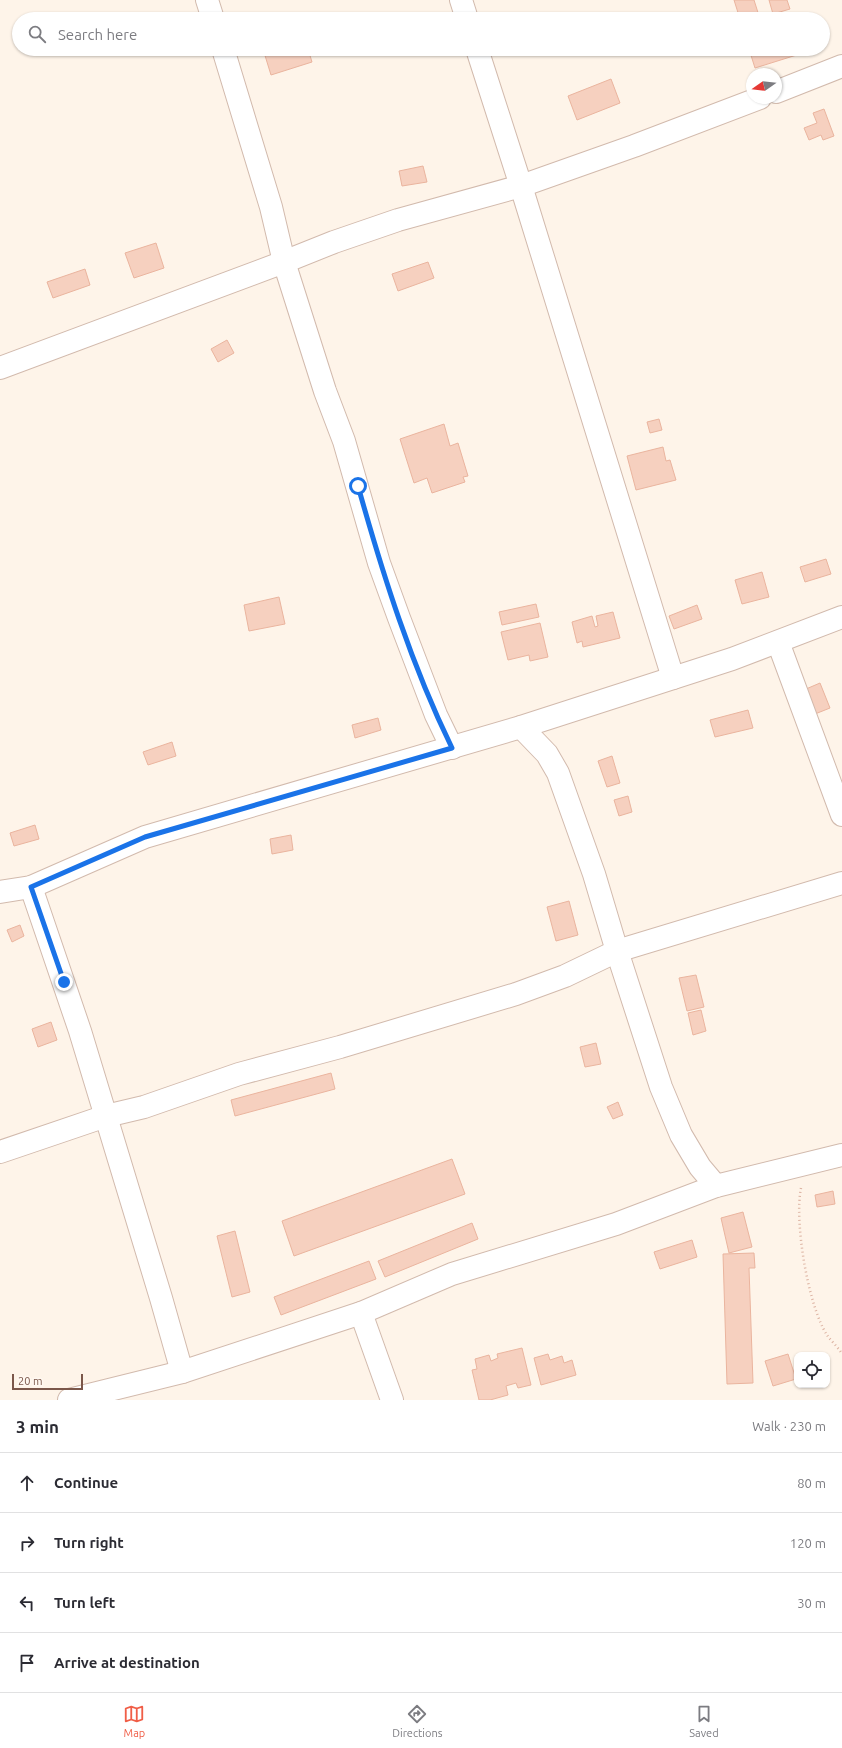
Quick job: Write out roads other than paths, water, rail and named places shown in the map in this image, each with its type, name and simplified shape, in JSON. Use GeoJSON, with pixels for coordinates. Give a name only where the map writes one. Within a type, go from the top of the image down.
{"type":"FeatureCollection","features":[{"type":"Feature","properties":{"kind":"street"},"geometry":{"type":"LineString","coordinates":[[207,0],[211,12]]}},
{"type":"Feature","properties":{"kind":"street"},"geometry":{"type":"LineString","coordinates":[[461,0],[465,12]]}},
{"type":"Feature","properties":{"kind":"street"},"geometry":{"type":"LineString","coordinates":[[225,56],[271,207],[284,262],[325,391],[344,441],[379,563],[436,715],[452,748]]}},
{"type":"Feature","properties":{"kind":"street"},"geometry":{"type":"LineString","coordinates":[[479,56],[521,186],[673,678]]}},
{"type":"Feature","properties":{"kind":"street"},"geometry":{"type":"LineString","coordinates":[[782,90],[842,66]]}},
{"type":"Feature","properties":{"kind":"street"},"geometry":{"type":"LineString","coordinates":[[0,368],[334,242],[398,220],[521,186],[634,146],[746,103]]}},
{"type":"Feature","properties":{"kind":"street"},"geometry":{"type":"LineString","coordinates":[[3,886],[31,887],[145,837],[522,727],[778,642],[842,617]]}},
{"type":"Feature","properties":{"kind":"street"},"geometry":{"type":"LineString","coordinates":[[778,642],[842,815]]}},
{"type":"Feature","properties":{"kind":"street"},"geometry":{"type":"LineString","coordinates":[[522,727],[547,754],[558,773],[594,874],[661,1088],[681,1135],[700,1167],[716,1186]]}},
{"type":"Feature","properties":{"kind":"street"},"geometry":{"type":"LineString","coordinates":[[0,1152],[106,1116],[144,1107],[238,1074],[340,1047],[516,994],[565,976],[617,951],[842,883]]}},
{"type":"Feature","properties":{"kind":"street"},"geometry":{"type":"LineString","coordinates":[[31,887],[78,1024],[182,1372]]}},
{"type":"Feature","properties":{"kind":"street"},"geometry":{"type":"LineString","coordinates":[[69,1400],[182,1372],[361,1313],[452,1274],[616,1224],[716,1186],[842,1155]]}},
{"type":"Feature","properties":{"kind":"street"},"geometry":{"type":"LineString","coordinates":[[361,1313],[392,1400]]}}]}
